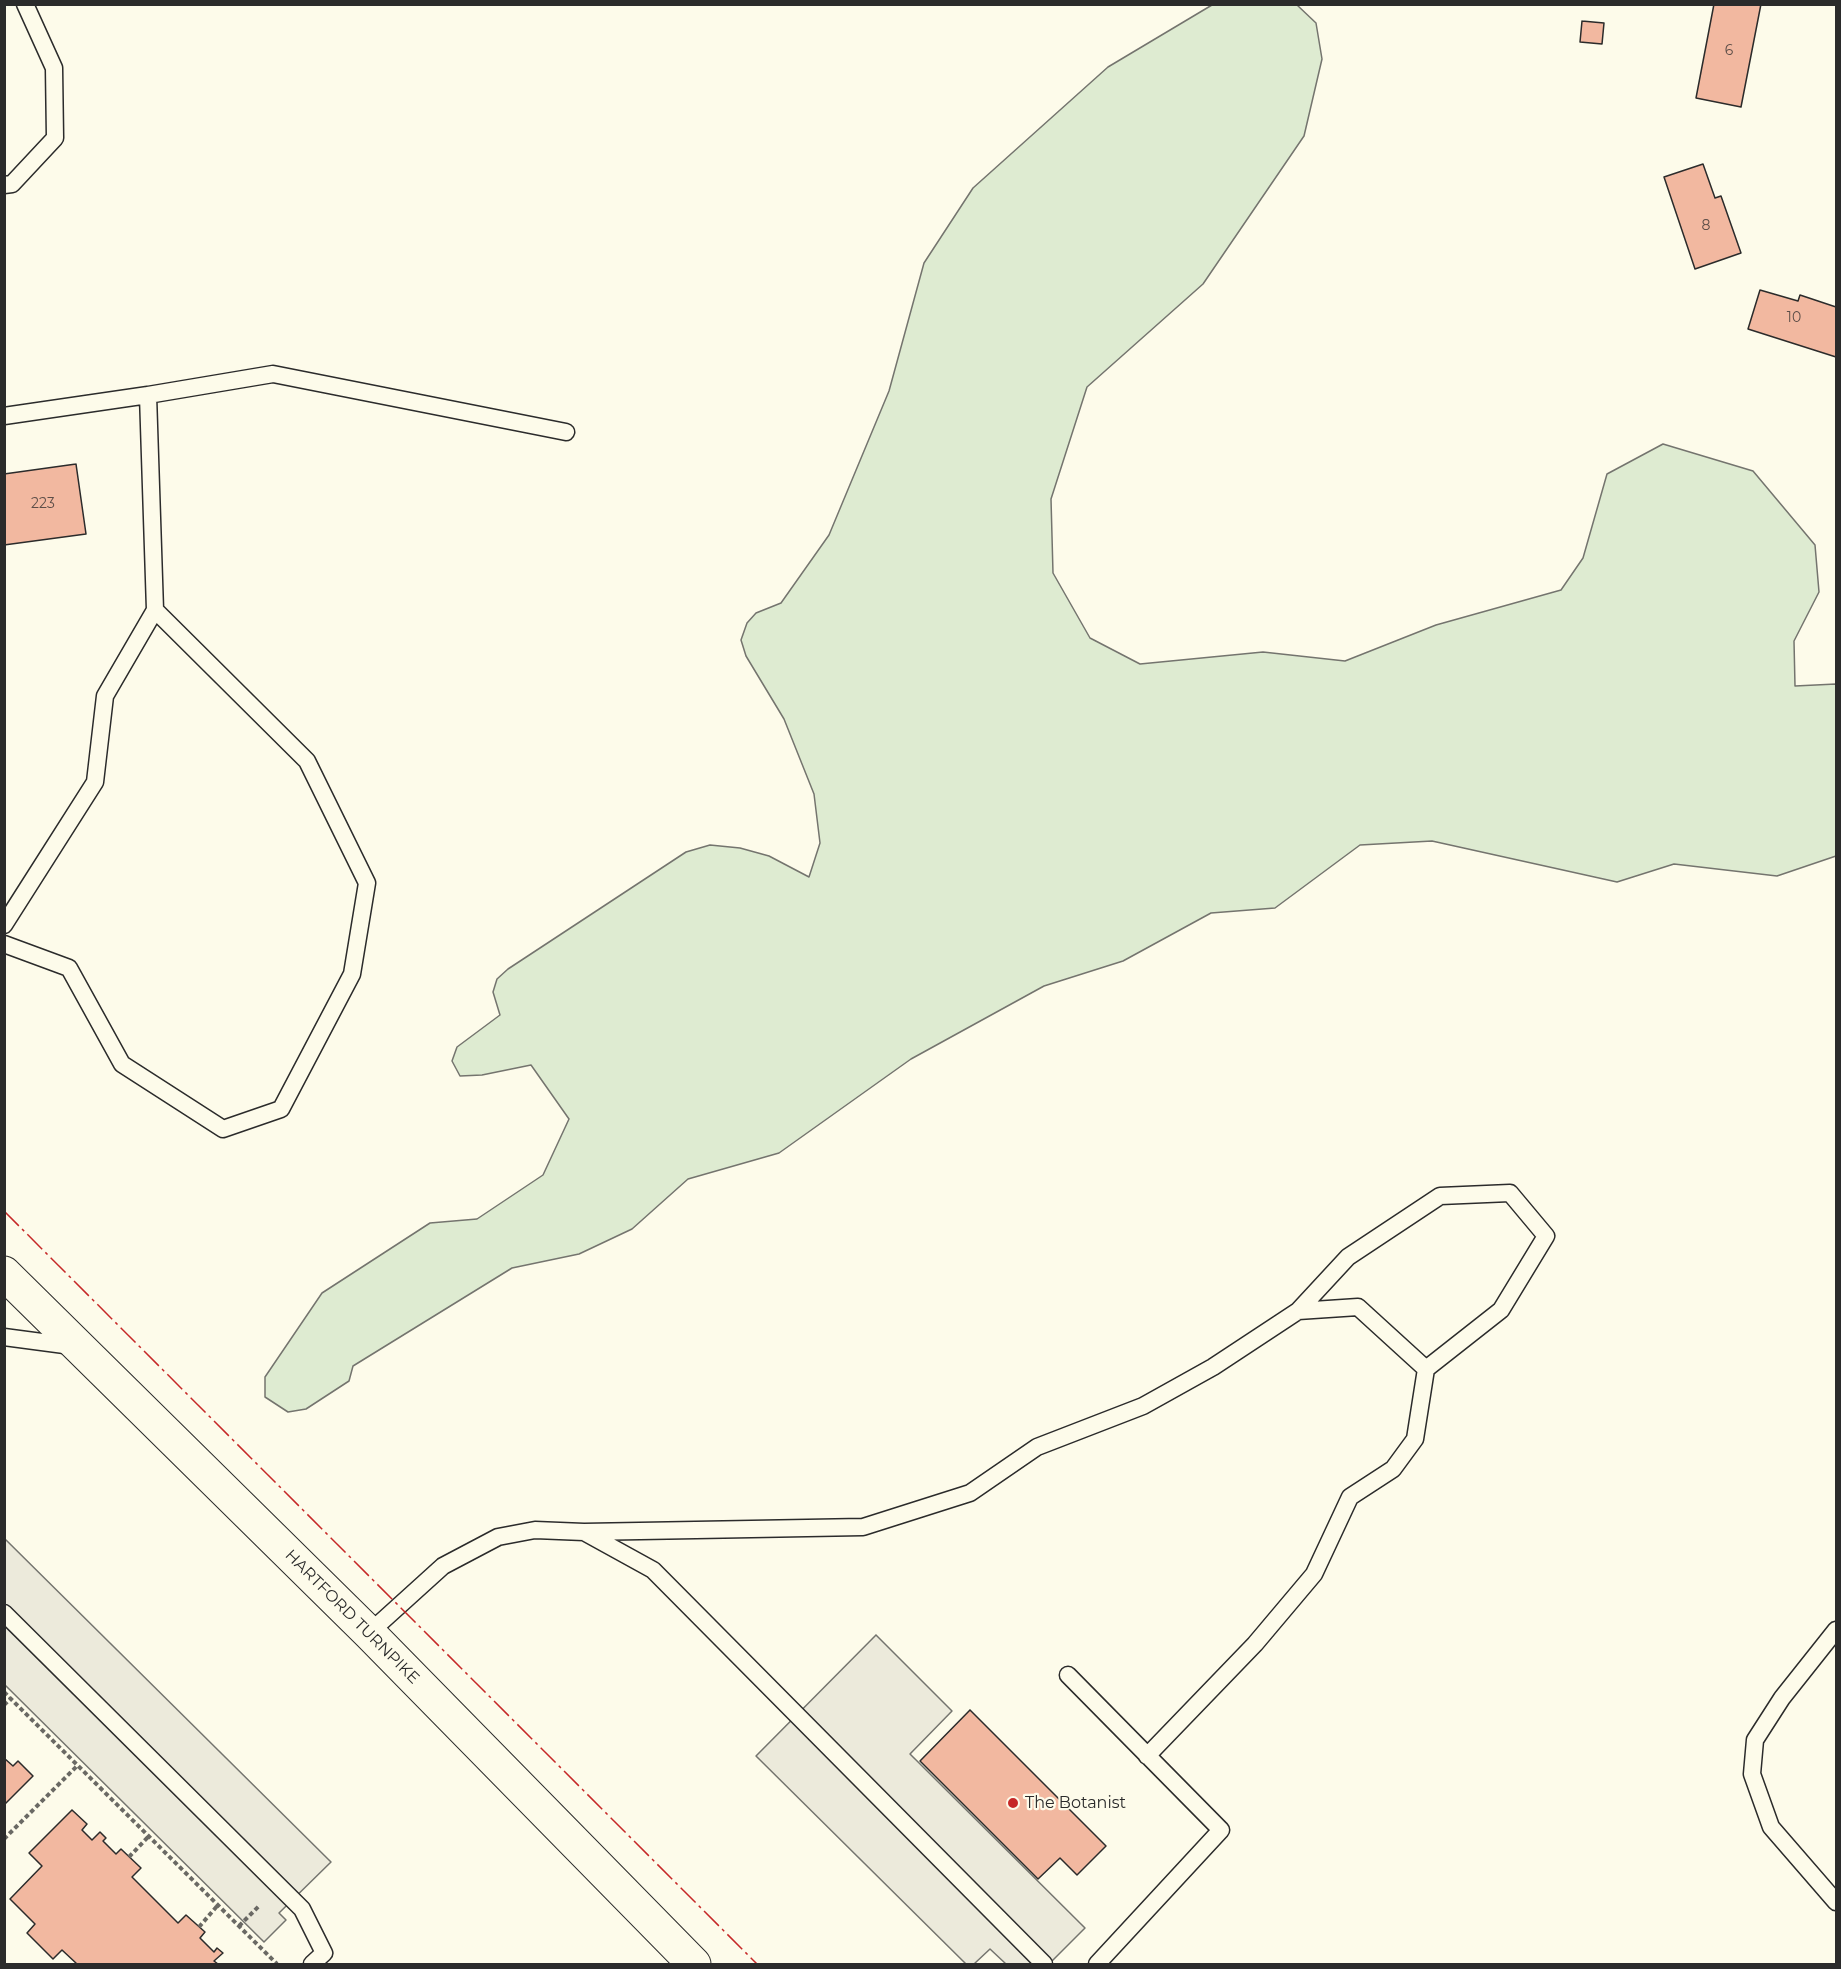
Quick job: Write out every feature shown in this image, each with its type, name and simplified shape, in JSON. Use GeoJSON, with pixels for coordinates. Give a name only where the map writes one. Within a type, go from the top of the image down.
{"type":"FeatureCollection","features":[{"type":"Feature","properties":{"kind":"main road","name":"HARTFORD TURNPIKE"},"geometry":{"type":"LineString","coordinates":[[4,1273],[369,1633],[694,1965]]}},
{"type":"Feature","properties":{"kind":"lane"},"geometry":{"type":"LineString","coordinates":[[4,185],[12,184],[55,138],[54,68],[25,4]]}},
{"type":"Feature","properties":{"kind":"lane"},"geometry":{"type":"LineString","coordinates":[[4,416],[273,374],[566,432]]}},
{"type":"Feature","properties":{"kind":"lane"},"geometry":{"type":"LineString","coordinates":[[4,925],[95,782],[105,696],[155,610],[148,394]]}},
{"type":"Feature","properties":{"kind":"lane"},"geometry":{"type":"LineString","coordinates":[[4,944],[69,968],[122,1064],[224,1129],[281,1109],[352,975],[368,883],[307,761],[155,610]]}},
{"type":"Feature","properties":{"kind":"lane"},"geometry":{"type":"LineString","coordinates":[[369,1633],[443,1566],[498,1537],[535,1530],[584,1532],[863,1527],[970,1493],[1037,1447],[1143,1406],[1213,1367],[1298,1311],[1348,1257],[1440,1197],[1510,1193],[1546,1236],[1502,1310],[1426,1369],[1415,1439],[1393,1469],[1350,1497],[1314,1575],[1255,1644],[1147,1756]]}},
{"type":"Feature","properties":{"kind":"lane"},"geometry":{"type":"LineString","coordinates":[[1298,1311],[1358,1307],[1426,1369]]}},
{"type":"Feature","properties":{"kind":"lane"},"geometry":{"type":"LineString","coordinates":[[4,1337],[80,1347]]}},
{"type":"Feature","properties":{"kind":"lane"},"geometry":{"type":"LineString","coordinates":[[584,1532],[653,1570],[1044,1965]]}},
{"type":"Feature","properties":{"kind":"lane"},"geometry":{"type":"LineString","coordinates":[[4,1613],[302,1909],[324,1953],[312,1965]]}},
{"type":"Feature","properties":{"kind":"lane"},"geometry":{"type":"LineString","coordinates":[[1836,1630],[1782,1698],[1755,1740],[1752,1774],[1771,1827],[1836,1902]]}},
{"type":"Feature","properties":{"kind":"lane"},"geometry":{"type":"LineString","coordinates":[[1068,1676],[1221,1830],[1097,1965]]}},
{"type":"Feature","properties":{"kind":"path"},"geometry":{"type":"LineString","coordinates":[[4,1692],[278,1965]]}},
{"type":"Feature","properties":{"kind":"path"},"geometry":{"type":"LineString","coordinates":[[4,1705],[11,1698]]}},
{"type":"Feature","properties":{"kind":"path"},"geometry":{"type":"LineString","coordinates":[[4,1839],[78,1765]]}},
{"type":"Feature","properties":{"kind":"path"},"geometry":{"type":"LineString","coordinates":[[129,1857],[149,1836]]}},
{"type":"Feature","properties":{"kind":"path"},"geometry":{"type":"LineString","coordinates":[[199,1927],[218,1905]]}},
{"type":"Feature","properties":{"kind":"green space"},"geometry":{"type":"Polygon","coordinates":[[[1212,5],[1297,5],[1316,23],[1322,59],[1304,136],[1203,284],[1087,387],[1051,499],[1053,573],[1090,638],[1140,664],[1263,652],[1345,661],[1436,625],[1561,590],[1583,558],[1607,474],[1663,444],[1753,471],[1815,545],[1819,592],[1794,641],[1795,686],[1836,684],[1836,856],[1777,876],[1674,864],[1617,882],[1432,841],[1360,845],[1275,908],[1211,913],[1123,961],[1044,986],[911,1059],[779,1153],[688,1179],[632,1229],[579,1254],[512,1268],[353,1366],[349,1381],[306,1409],[288,1412],[265,1397],[265,1377],[322,1293],[430,1223],[477,1219],[543,1175],[569,1119],[531,1065],[482,1075],[460,1076],[452,1061],[457,1047],[500,1015],[493,992],[497,979],[508,969],[686,852],[710,845],[740,848],[769,856],[809,877],[820,843],[814,794],[784,719],[746,656],[741,640],[747,623],[756,613],[781,603],[829,535],[889,391],[924,263],[973,188],[1108,67],[1212,5]]]}},
{"type":"Feature","properties":{"kind":"shaded area"},"geometry":{"type":"Polygon","coordinates":[[[4,1538],[331,1862],[279,1913],[286,1920],[264,1942],[5,1685],[4,1538]]]}},
{"type":"Feature","properties":{"kind":"shaded area"},"geometry":{"type":"Polygon","coordinates":[[[876,1635],[952,1711],[910,1754],[1085,1928],[1049,1964],[1006,1964],[990,1949],[974,1964],[966,1964],[756,1756],[876,1635]]]}},
{"type":"Feature","properties":{"kind":"building"},"geometry":{"type":"Polygon","coordinates":[[[1714,4],[1761,4],[1741,107],[1696,98],[1714,4]]]}},
{"type":"Feature","properties":{"kind":"building"},"geometry":{"type":"Polygon","coordinates":[[[1582,21],[1604,23],[1602,44],[1580,42],[1582,21]]]}},
{"type":"Feature","properties":{"kind":"building"},"geometry":{"type":"Polygon","coordinates":[[[1703,164],[1715,198],[1721,196],[1741,253],[1695,269],[1664,177],[1703,164]]]}},
{"type":"Feature","properties":{"kind":"building"},"geometry":{"type":"Polygon","coordinates":[[[1760,290],[1798,301],[1800,295],[1836,307],[1836,357],[1748,329],[1760,290]]]}},
{"type":"Feature","properties":{"kind":"building"},"geometry":{"type":"Polygon","coordinates":[[[76,464],[86,534],[4,545],[4,474],[76,464]]]}},
{"type":"Feature","properties":{"kind":"building","name":"The Botanist"},"geometry":{"type":"Polygon","coordinates":[[[970,1710],[1106,1846],[1077,1875],[1060,1858],[1038,1879],[920,1761],[970,1710]]]}},
{"type":"Feature","properties":{"kind":"building"},"geometry":{"type":"Polygon","coordinates":[[[4,1758],[13,1766],[18,1761],[33,1776],[4,1805],[4,1758]]]}},
{"type":"Feature","properties":{"kind":"building"},"geometry":{"type":"Polygon","coordinates":[[[72,1810],[87,1824],[82,1830],[92,1840],[100,1832],[106,1838],[103,1841],[116,1854],[121,1849],[141,1868],[132,1877],[178,1923],[186,1915],[205,1932],[200,1938],[214,1952],[217,1948],[223,1953],[214,1961],[218,1964],[77,1964],[62,1950],[53,1959],[27,1933],[35,1924],[10,1899],[42,1866],[29,1853],[72,1810]]]}},
{"type":"Feature","properties":{"kind":"power"},"geometry":{"type":"LineString","coordinates":[[4,1211],[757,1964]]}},
{"type":"Feature","properties":{"kind":"place","name":"The Botanist"},"geometry":{"type":"Point","coordinates":[1013,1803]}}]}
